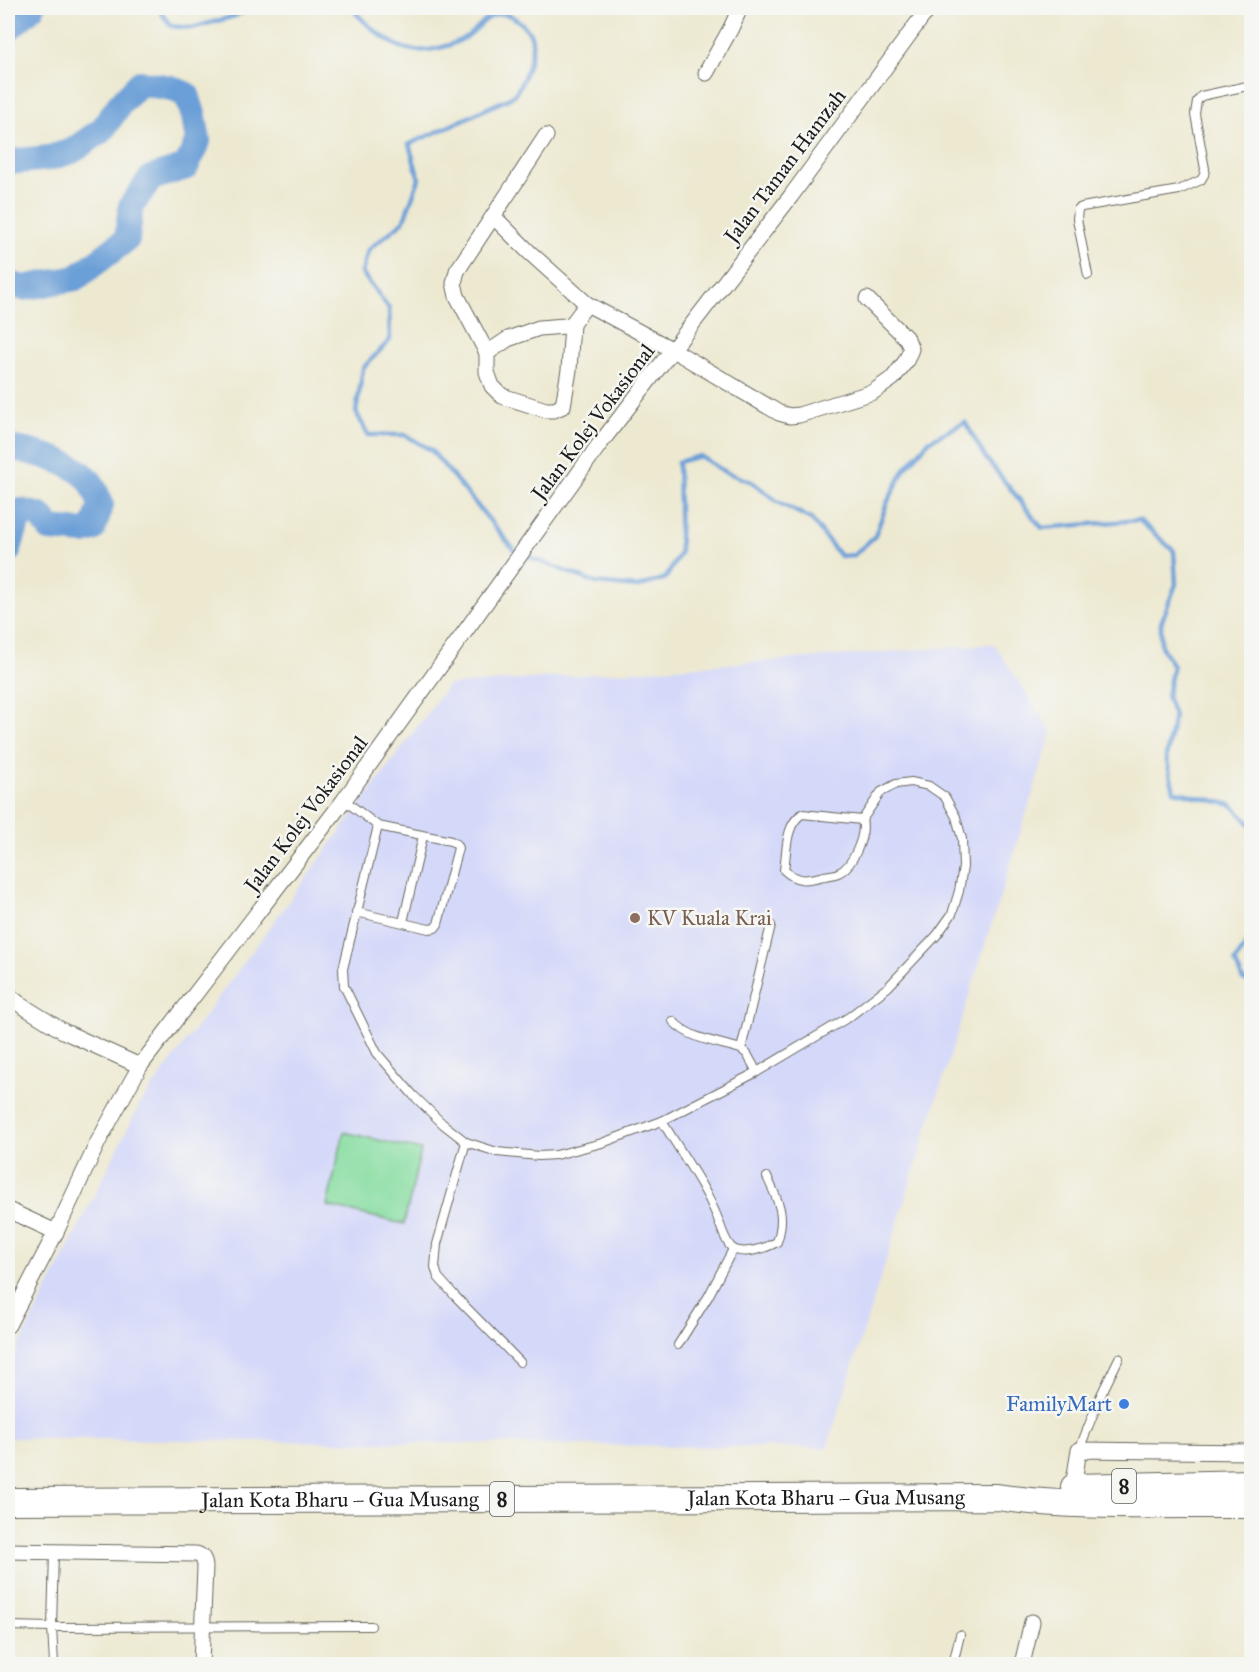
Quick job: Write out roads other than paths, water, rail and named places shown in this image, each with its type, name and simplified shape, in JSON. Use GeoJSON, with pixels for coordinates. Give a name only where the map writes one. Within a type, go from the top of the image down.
{"type":"FeatureCollection","features":[{"type":"Feature","properties":{"kind":"highway","name":"Jalan Kota Bharu – Gua Musang"},"geometry":{"type":"LineString","coordinates":[[997,1497],[1026,1491],[1073,1487],[1251,1483]]}},
{"type":"Feature","properties":{"kind":"highway","name":"Jalan Kota Bharu – Gua Musang"},"geometry":{"type":"LineString","coordinates":[[8,1501],[997,1497],[1070,1504],[1251,1505]]}},
{"type":"Feature","properties":{"kind":"street"},"geometry":{"type":"LineString","coordinates":[[706,72],[740,8]]}},
{"type":"Feature","properties":{"kind":"street","name":"Jalan Taman Hamzah"},"geometry":{"type":"LineString","coordinates":[[674,350],[931,8]]}},
{"type":"Feature","properties":{"kind":"street"},"geometry":{"type":"LineString","coordinates":[[546,136],[457,271],[454,283],[457,296],[487,353],[487,372],[492,386],[502,396],[546,410],[559,409],[563,406],[569,370],[572,324],[587,304]]}},
{"type":"Feature","properties":{"kind":"street"},"geometry":{"type":"LineString","coordinates":[[494,217],[587,304],[674,350],[779,413],[790,416],[799,416],[873,392],[893,378],[906,361],[911,349],[908,339],[867,299]]}},
{"type":"Feature","properties":{"kind":"street"},"geometry":{"type":"LineString","coordinates":[[487,353],[508,339],[539,328],[572,324]]}},
{"type":"Feature","properties":{"kind":"street","name":"Jalan Kolej Vokasional"},"geometry":{"type":"LineString","coordinates":[[9,1317],[31,1281],[98,1142],[140,1066],[344,800],[592,454],[674,350]]}},
{"type":"Feature","properties":{"kind":"street"},"geometry":{"type":"LineString","coordinates":[[8,995],[63,1031],[140,1066]]}},
{"type":"Feature","properties":{"kind":"street"},"geometry":{"type":"LineString","coordinates":[[8,1210],[56,1232]]}},
{"type":"Feature","properties":{"kind":"street"},"geometry":{"type":"LineString","coordinates":[[1073,1487],[1079,1450],[1251,1452]]}},
{"type":"Feature","properties":{"kind":"street"},"geometry":{"type":"LineString","coordinates":[[8,1551],[196,1554],[202,1556],[205,1566],[201,1665]]}},
{"type":"Feature","properties":{"kind":"street"},"geometry":{"type":"LineString","coordinates":[[1022,1665],[1032,1622]]}},
{"type":"Feature","properties":{"kind":"lane"},"geometry":{"type":"LineString","coordinates":[[1088,275],[1077,219],[1078,209],[1179,190],[1201,180],[1205,169],[1195,114],[1197,101],[1201,96],[1251,86]]}},
{"type":"Feature","properties":{"kind":"lane"},"geometry":{"type":"LineString","coordinates":[[378,826],[343,969],[344,986],[350,1002],[377,1053],[412,1095],[443,1124],[466,1142],[497,1152],[539,1156],[556,1155],[602,1143],[662,1121],[757,1072],[849,1017],[888,987],[937,935],[952,914],[960,891],[963,867],[962,839],[957,817],[945,797],[929,786],[911,782],[896,784],[881,792],[862,820]]}},
{"type":"Feature","properties":{"kind":"lane"},"geometry":{"type":"LineString","coordinates":[[344,800],[378,826],[451,842],[458,848],[435,928],[356,912]]}},
{"type":"Feature","properties":{"kind":"lane"},"geometry":{"type":"LineString","coordinates":[[802,814],[862,820],[864,826],[862,839],[853,859],[840,873],[805,880],[791,876],[784,870],[790,828],[795,819],[802,814]]}},
{"type":"Feature","properties":{"kind":"lane"},"geometry":{"type":"LineString","coordinates":[[403,922],[423,836]]}},
{"type":"Feature","properties":{"kind":"lane"},"geometry":{"type":"LineString","coordinates":[[741,1049],[771,925]]}},
{"type":"Feature","properties":{"kind":"lane"},"geometry":{"type":"LineString","coordinates":[[673,1022],[681,1030],[691,1034],[741,1049],[747,1054],[757,1072]]}},
{"type":"Feature","properties":{"kind":"lane"},"geometry":{"type":"LineString","coordinates":[[662,1121],[706,1194],[733,1249],[744,1251],[768,1247],[777,1242],[782,1217],[780,1205],[767,1177]]}},
{"type":"Feature","properties":{"kind":"lane"},"geometry":{"type":"LineString","coordinates":[[466,1142],[437,1244],[435,1267],[438,1277],[520,1362]]}},
{"type":"Feature","properties":{"kind":"lane"},"geometry":{"type":"LineString","coordinates":[[678,1345],[708,1298],[733,1249]]}},
{"type":"Feature","properties":{"kind":"lane"},"geometry":{"type":"LineString","coordinates":[[1079,1450],[1100,1397],[1119,1358]]}},
{"type":"Feature","properties":{"kind":"lane"},"geometry":{"type":"LineString","coordinates":[[54,1552],[52,1627],[54,1665]]}},
{"type":"Feature","properties":{"kind":"lane"},"geometry":{"type":"LineString","coordinates":[[8,1626],[371,1626]]}},
{"type":"Feature","properties":{"kind":"lane"},"geometry":{"type":"LineString","coordinates":[[953,1665],[960,1635]]}},
{"type":"Feature","properties":{"kind":"waterway"},"geometry":{"type":"LineString","coordinates":[[8,29],[32,8]]}},
{"type":"Feature","properties":{"kind":"waterway"},"geometry":{"type":"LineString","coordinates":[[158,8],[171,26],[192,28],[235,16],[253,8]]}},
{"type":"Feature","properties":{"kind":"waterway"},"geometry":{"type":"LineString","coordinates":[[352,8],[383,37],[396,45],[409,49],[426,50],[451,44],[471,34],[488,18],[498,14],[508,15],[520,22],[531,36],[532,42],[528,67],[513,96],[409,144],[419,179],[403,222],[368,250],[362,273],[389,308],[390,340],[363,368],[356,412],[368,435],[405,435],[431,450],[516,552],[596,583],[638,587],[666,578],[680,553],[678,462],[700,456],[725,472],[752,482],[778,502],[811,519],[840,556],[854,555],[875,536],[887,503],[904,470],[929,441],[965,422],[985,457],[1042,528],[1139,520],[1174,551],[1176,584],[1161,623],[1161,646],[1173,666],[1167,696],[1174,716],[1166,757],[1174,791],[1232,805],[1252,826]]}},
{"type":"Feature","properties":{"kind":"waterway"},"geometry":{"type":"LineString","coordinates":[[8,162],[49,158],[72,151],[102,130],[120,104],[140,83],[171,88],[187,95],[194,117],[198,141],[186,167],[151,178],[131,206],[127,239],[76,278],[23,288],[8,283]]}},
{"type":"Feature","properties":{"kind":"waterway"},"geometry":{"type":"LineString","coordinates":[[8,448],[54,459],[76,470],[92,484],[101,505],[93,529],[84,532],[50,529],[41,516],[21,511],[8,551]]}},
{"type":"Feature","properties":{"kind":"waterway"},"geometry":{"type":"LineString","coordinates":[[1252,935],[1235,962],[1243,980],[1252,984]]}},
{"type":"Feature","properties":{"kind":"place","name":"KV Kuala Krai"},"geometry":{"type":"Point","coordinates":[635,918]}},
{"type":"Feature","properties":{"kind":"place","name":"FamilyMart"},"geometry":{"type":"Point","coordinates":[1124,1404]}}]}
